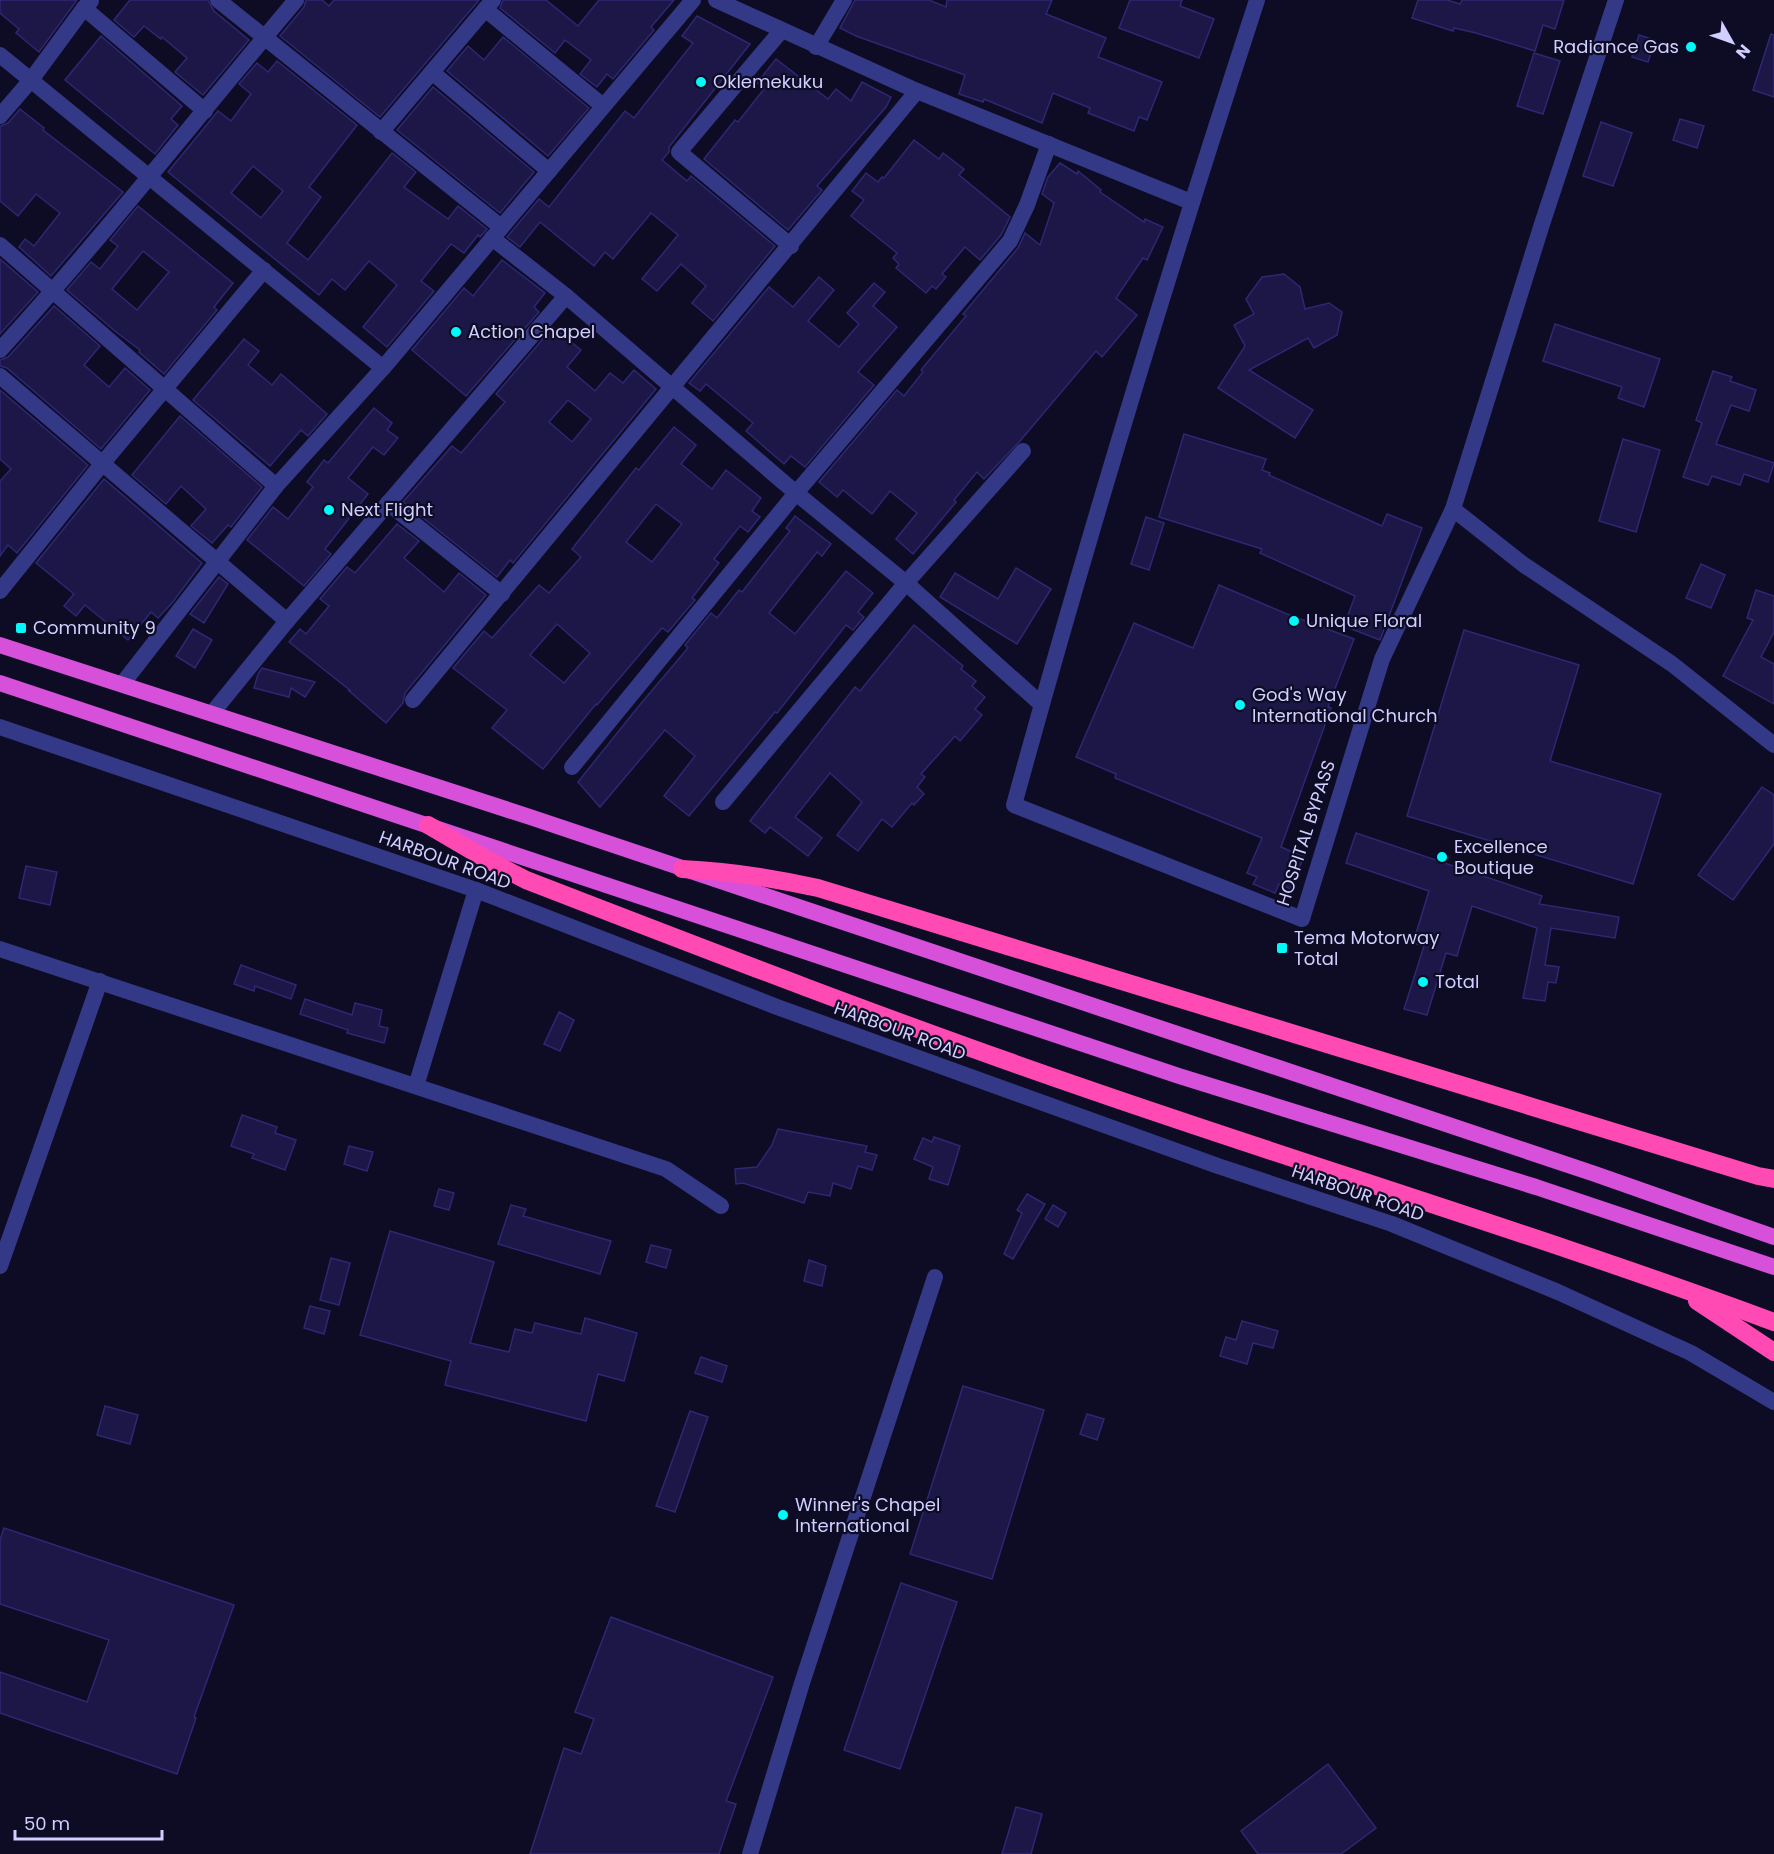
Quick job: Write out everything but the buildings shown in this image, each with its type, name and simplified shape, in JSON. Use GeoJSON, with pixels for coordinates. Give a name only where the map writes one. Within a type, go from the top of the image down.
{"type":"FeatureCollection","features":[{"type":"Feature","properties":{"kind":"highway"},"geometry":{"type":"LineString","coordinates":[[0,645],[213,712],[1055,992],[1595,1174],[1774,1237]]}},
{"type":"Feature","properties":{"kind":"highway","name":"HARBOUR ROAD"},"geometry":{"type":"LineString","coordinates":[[0,683],[1179,1076],[1536,1187],[1774,1266]]}},
{"type":"Feature","properties":{"kind":"highway"},"geometry":{"type":"LineString","coordinates":[[428,825],[526,880],[907,1025],[1140,1107],[1674,1285],[1774,1322]]}},
{"type":"Feature","properties":{"kind":"highway"},"geometry":{"type":"LineString","coordinates":[[682,869],[774,878],[818,888],[1769,1179]]}},
{"type":"Feature","properties":{"kind":"highway"},"geometry":{"type":"LineString","coordinates":[[1674,1285],[1774,1353]]}},
{"type":"Feature","properties":{"kind":"street"},"geometry":{"type":"LineString","coordinates":[[218,0],[381,132],[673,389],[906,583],[1041,704],[1191,202],[1257,0]]}},
{"type":"Feature","properties":{"kind":"street"},"geometry":{"type":"LineString","coordinates":[[0,350],[54,291],[296,0]]}},
{"type":"Feature","properties":{"kind":"street"},"geometry":{"type":"LineString","coordinates":[[123,683],[276,486],[383,368],[693,0]]}},
{"type":"Feature","properties":{"kind":"street"},"geometry":{"type":"LineString","coordinates":[[716,0],[918,91],[1191,202]]}},
{"type":"Feature","properties":{"kind":"street"},"geometry":{"type":"LineString","coordinates":[[816,46],[844,0]]}},
{"type":"Feature","properties":{"kind":"street"},"geometry":{"type":"LineString","coordinates":[[1616,0],[1538,235],[1453,509],[1524,565],[1672,664],[1774,746]]}},
{"type":"Feature","properties":{"kind":"street"},"geometry":{"type":"LineString","coordinates":[[0,116],[31,80],[88,4],[205,111]]}},
{"type":"Feature","properties":{"kind":"street"},"geometry":{"type":"LineString","coordinates":[[381,132],[489,5],[603,106]]}},
{"type":"Feature","properties":{"kind":"street"},"geometry":{"type":"LineString","coordinates":[[781,31],[679,152],[791,246]]}},
{"type":"Feature","properties":{"kind":"street"},"geometry":{"type":"LineString","coordinates":[[0,55],[383,368]]}},
{"type":"Feature","properties":{"kind":"street"},"geometry":{"type":"LineString","coordinates":[[433,73],[549,171]]}},
{"type":"Feature","properties":{"kind":"street"},"geometry":{"type":"LineString","coordinates":[[413,700],[918,91]]}},
{"type":"Feature","properties":{"kind":"street"},"geometry":{"type":"LineString","coordinates":[[572,767],[796,493],[1010,241],[1027,205],[1049,144]]}},
{"type":"Feature","properties":{"kind":"street"},"geometry":{"type":"LineString","coordinates":[[0,245],[276,486]]}},
{"type":"Feature","properties":{"kind":"street"},"geometry":{"type":"LineString","coordinates":[[0,591],[102,464],[264,270]]}},
{"type":"Feature","properties":{"kind":"street"},"geometry":{"type":"LineString","coordinates":[[213,712],[287,621],[566,296]]}},
{"type":"Feature","properties":{"kind":"street"},"geometry":{"type":"LineString","coordinates":[[0,376],[287,621]]}},
{"type":"Feature","properties":{"kind":"street"},"geometry":{"type":"LineString","coordinates":[[723,802],[906,583],[1023,451]]}},
{"type":"Feature","properties":{"kind":"street"},"geometry":{"type":"LineString","coordinates":[[388,503],[502,594]]}},
{"type":"Feature","properties":{"kind":"street","name":"HOSPITAL BYPASS"},"geometry":{"type":"LineString","coordinates":[[1041,704],[1014,805],[1302,919],[1382,659],[1453,509]]}},
{"type":"Feature","properties":{"kind":"street","name":"HARBOUR ROAD"},"geometry":{"type":"LineString","coordinates":[[0,727],[476,890],[777,1007],[1218,1166],[1392,1224],[1558,1292],[1681,1348],[1774,1402]]}},
{"type":"Feature","properties":{"kind":"street"},"geometry":{"type":"LineString","coordinates":[[416,1086],[476,890]]}},
{"type":"Feature","properties":{"kind":"street"},"geometry":{"type":"LineString","coordinates":[[0,949],[666,1169],[721,1206]]}},
{"type":"Feature","properties":{"kind":"street"},"geometry":{"type":"LineString","coordinates":[[0,1266],[99,981]]}},
{"type":"Feature","properties":{"kind":"street"},"geometry":{"type":"LineString","coordinates":[[750,1854],[802,1683],[935,1277]]}},
{"type":"Feature","properties":{"kind":"place","name":"Radiance Gas"},"geometry":{"type":"Point","coordinates":[1691,47]}},
{"type":"Feature","properties":{"kind":"place","name":"Oklemekuku"},"geometry":{"type":"Point","coordinates":[701,82]}},
{"type":"Feature","properties":{"kind":"place","name":"Action Chapel"},"geometry":{"type":"Point","coordinates":[456,332]}},
{"type":"Feature","properties":{"kind":"place","name":"Next Flight"},"geometry":{"type":"Point","coordinates":[329,510]}},
{"type":"Feature","properties":{"kind":"place","name":"Unique Floral"},"geometry":{"type":"Point","coordinates":[1294,621]}},
{"type":"Feature","properties":{"kind":"place","name":"Community 9"},"geometry":{"type":"Point","coordinates":[21,628]}},
{"type":"Feature","properties":{"kind":"place","name":"God's Way International Church"},"geometry":{"type":"Point","coordinates":[1240,705]}},
{"type":"Feature","properties":{"kind":"place","name":"Excellence Boutique"},"geometry":{"type":"Point","coordinates":[1442,857]}},
{"type":"Feature","properties":{"kind":"place","name":"Tema Motorway Total"},"geometry":{"type":"Point","coordinates":[1282,948]}},
{"type":"Feature","properties":{"kind":"place","name":"Total"},"geometry":{"type":"Point","coordinates":[1423,982]}},
{"type":"Feature","properties":{"kind":"place","name":"Winner's Chapel International"},"geometry":{"type":"Point","coordinates":[783,1515]}}]}
